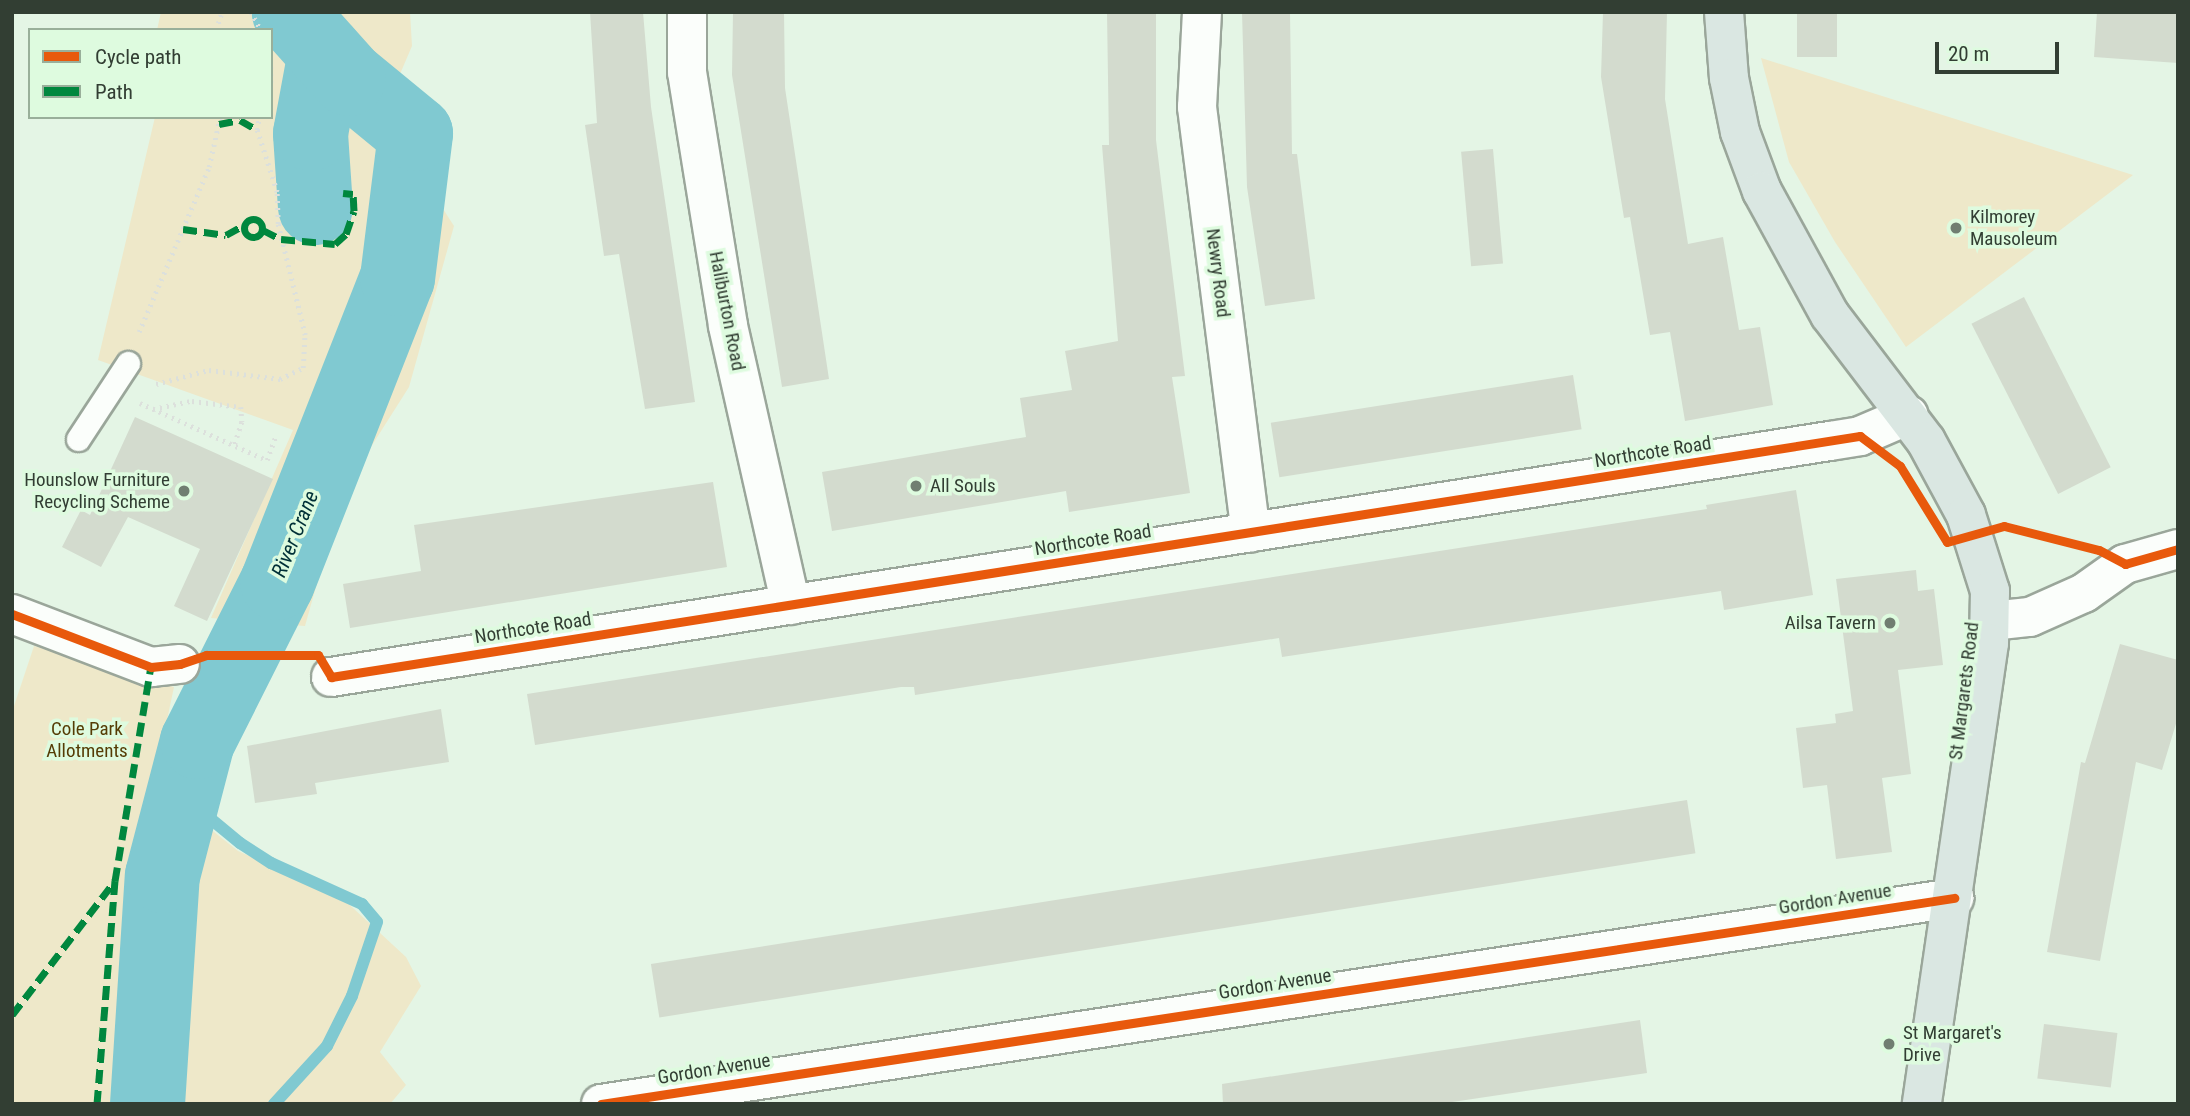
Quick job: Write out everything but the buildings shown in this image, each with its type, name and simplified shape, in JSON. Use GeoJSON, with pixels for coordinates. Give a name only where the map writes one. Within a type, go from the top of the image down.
{"type":"FeatureCollection","features":[{"type":"Feature","properties":{"kind":"main road","name":"St Margarets Road"},"geometry":{"type":"LineString","coordinates":[[1724,12],[1728,78],[1740,132],[1762,191],[1830,315],[1909,415],[1974,535],[1987,575],[1991,621],[1954,898],[1922,1104]]}},
{"type":"Feature","properties":{"kind":"street","name":"Haliburton Road"},"geometry":{"type":"LineString","coordinates":[[687,12],[687,72],[728,326],[791,605]]}},
{"type":"Feature","properties":{"kind":"street","name":"Newry Road"},"geometry":{"type":"LineString","coordinates":[[1202,12],[1197,107],[1251,533]]}},
{"type":"Feature","properties":{"kind":"street","name":"Northcote Road"},"geometry":{"type":"LineString","coordinates":[[331,677],[1830,441],[1860,436],[1909,415]]}},
{"type":"Feature","properties":{"kind":"street"},"geometry":{"type":"LineString","coordinates":[[1991,621],[2030,617],[2084,593],[2124,564],[2178,549]]}},
{"type":"Feature","properties":{"kind":"street"},"geometry":{"type":"LineString","coordinates":[[12,614],[151,667],[180,664]]}},
{"type":"Feature","properties":{"kind":"street","name":"Gordon Avenue"},"geometry":{"type":"LineString","coordinates":[[601,1104],[1954,898]]}},
{"type":"Feature","properties":{"kind":"lane"},"geometry":{"type":"LineString","coordinates":[[78,439],[128,363]]}},
{"type":"Feature","properties":{"kind":"path"},"geometry":{"type":"LineString","coordinates":[[251,12],[260,28]]}},
{"type":"Feature","properties":{"kind":"path"},"geometry":{"type":"LineString","coordinates":[[128,396],[128,363],[209,167],[220,119]]}},
{"type":"Feature","properties":{"kind":"path"},"geometry":{"type":"LineString","coordinates":[[128,396],[169,378],[209,370],[280,379],[303,368],[304,335],[278,224],[277,192],[257,130],[258,119]]}},
{"type":"Feature","properties":{"kind":"path"},"geometry":{"type":"LineString","coordinates":[[128,396],[152,410],[267,460],[276,435]]}},
{"type":"Feature","properties":{"kind":"path"},"geometry":{"type":"LineString","coordinates":[[152,410],[192,401],[241,407],[242,422],[234,446]]}},
{"type":"Feature","properties":{"kind":"green space"},"geometry":{"type":"Polygon","coordinates":[[[161,12],[410,12],[412,46],[388,102],[420,173],[454,226],[409,387],[343,491],[305,626],[211,618],[293,430],[98,360],[155,119],[273,119],[273,28],[157,28],[161,12]]]}},
{"type":"Feature","properties":{"kind":"green space","name":"Kilmorey Mausoleum"},"geometry":{"type":"Polygon","coordinates":[[[1761,58],[2133,175],[1906,347],[1835,242],[1789,162],[1761,58]]]}},
{"type":"Feature","properties":{"kind":"green space","name":"Cole Park Allotments"},"geometry":{"type":"Polygon","coordinates":[[[34,646],[174,687],[135,871],[116,1104],[12,1104],[12,712],[34,646]]]}},
{"type":"Feature","properties":{"kind":"green space"},"geometry":{"type":"Polygon","coordinates":[[[199,820],[238,851],[340,896],[406,957],[421,986],[380,1052],[406,1085],[390,1104],[170,1104],[185,882],[199,820]]]}},
{"type":"Feature","properties":{"kind":"waterway","name":"River Crane"},"geometry":{"type":"LineString","coordinates":[[147,1104],[162,875],[197,741],[277,582],[397,278],[415,133],[348,78],[289,12]]}},
{"type":"Feature","properties":{"kind":"waterway"},"geometry":{"type":"LineString","coordinates":[[315,207],[310,133],[325,52]]}},
{"type":"Feature","properties":{"kind":"waterway"},"geometry":{"type":"LineString","coordinates":[[185,788],[200,810],[240,843],[271,863],[362,904],[377,922],[352,996],[327,1046],[274,1104]]}},
{"type":"Feature","properties":{"kind":"marked path"},"geometry":{"type":"LineString","coordinates":[[219,124],[240,120],[257,130]]}},
{"type":"Feature","properties":{"kind":"marked path"},"geometry":{"type":"LineString","coordinates":[[263,230],[281,239],[335,244],[346,234],[354,211],[353,194],[343,193]]}},
{"type":"Feature","properties":{"kind":"marked path"},"geometry":{"type":"LineString","coordinates":[[253,219],[259,222],[262,228],[259,234],[253,237],[247,234],[244,228],[247,222],[253,219]]}},
{"type":"Feature","properties":{"kind":"marked path"},"geometry":{"type":"LineString","coordinates":[[183,229],[226,235],[244,225]]}},
{"type":"Feature","properties":{"kind":"marked path"},"geometry":{"type":"LineString","coordinates":[[97,1104],[115,881],[151,667]]}},
{"type":"Feature","properties":{"kind":"marked path"},"geometry":{"type":"LineString","coordinates":[[12,1015],[115,881]]}},
{"type":"Feature","properties":{"kind":"cycle path"},"geometry":{"type":"LineString","coordinates":[[12,614],[151,667],[180,664],[206,655],[318,655],[331,677],[1860,436],[1900,466],[1947,542],[2004,526],[2099,550],[2125,564],[2178,549]]}},
{"type":"Feature","properties":{"kind":"cycle path"},"geometry":{"type":"LineString","coordinates":[[601,1104],[1954,898]]}},
{"type":"Feature","properties":{"kind":"place","name":"Kilmorey Mausoleum"},"geometry":{"type":"Point","coordinates":[1956,228]}},
{"type":"Feature","properties":{"kind":"place","name":"All Souls"},"geometry":{"type":"Point","coordinates":[916,486]}},
{"type":"Feature","properties":{"kind":"place","name":"Hounslow Furniture Recycling Scheme"},"geometry":{"type":"Point","coordinates":[184,491]}},
{"type":"Feature","properties":{"kind":"place","name":"Ailsa Tavern"},"geometry":{"type":"Point","coordinates":[1890,623]}},
{"type":"Feature","properties":{"kind":"place","name":"St Margaret's Drive"},"geometry":{"type":"Point","coordinates":[1889,1044]}}]}
